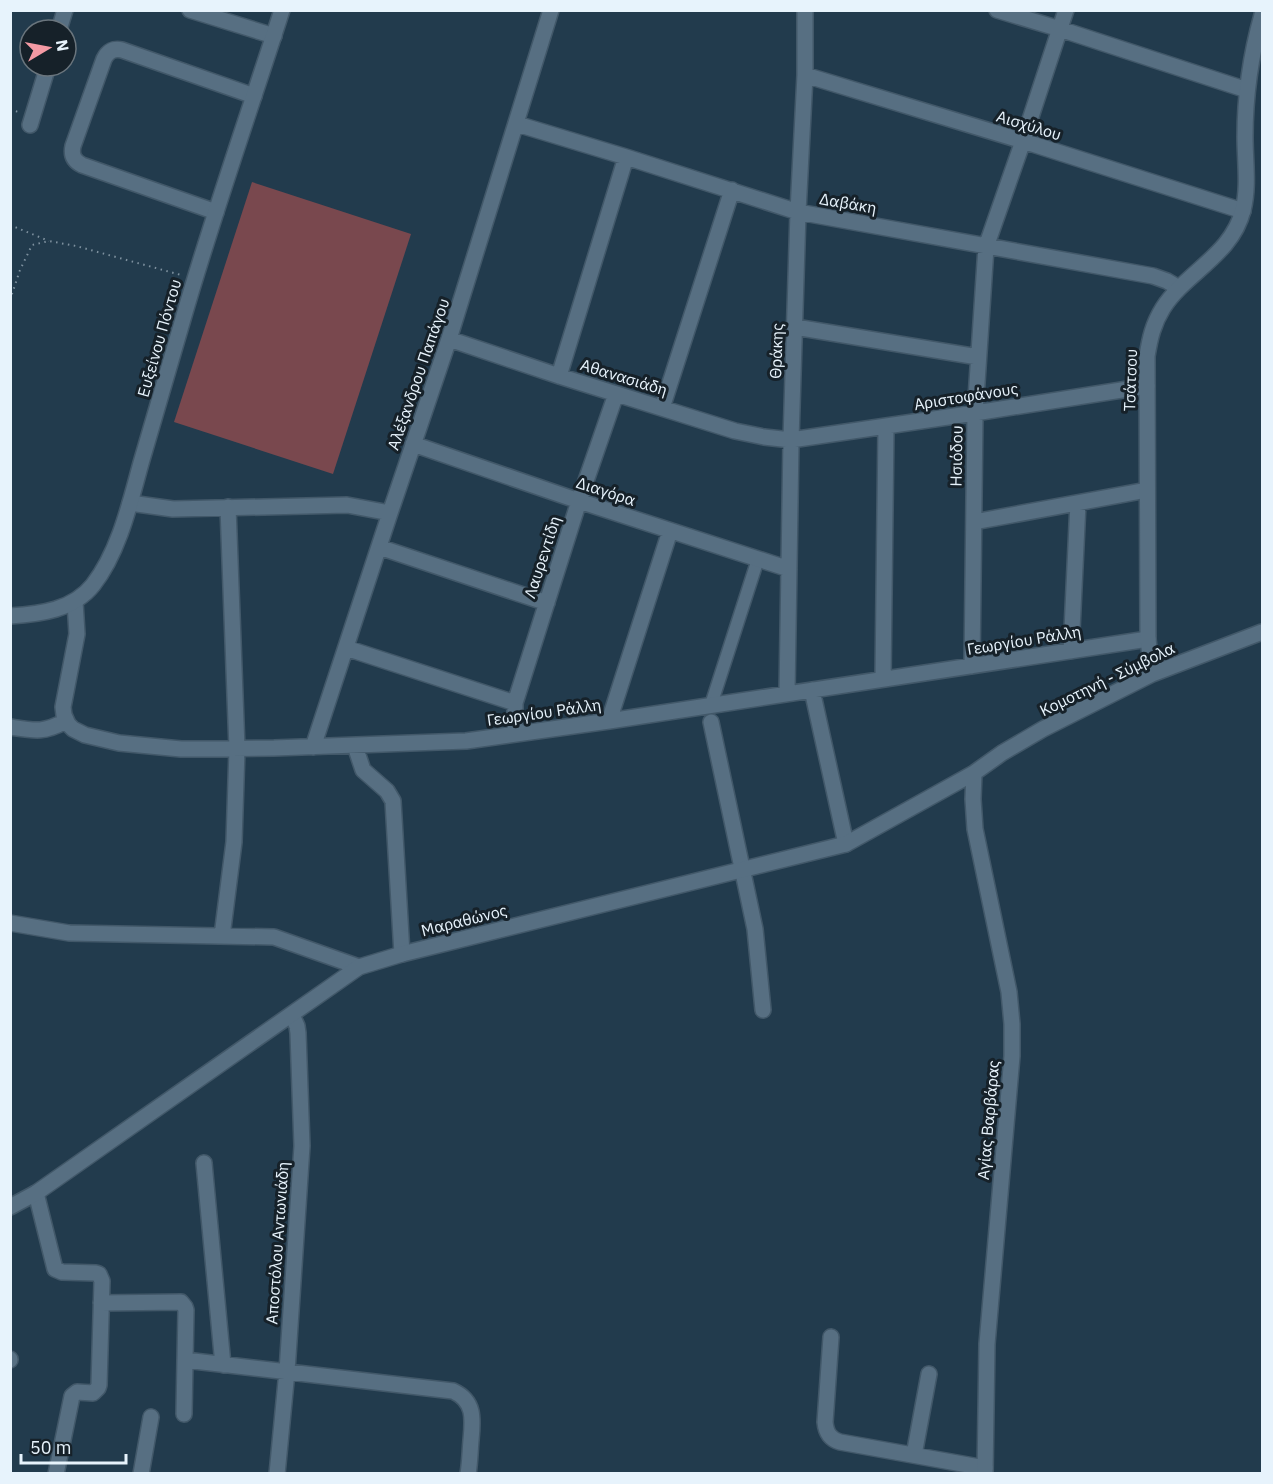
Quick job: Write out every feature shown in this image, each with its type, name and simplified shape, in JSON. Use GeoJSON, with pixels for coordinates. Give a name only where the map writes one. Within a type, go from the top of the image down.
{"type":"FeatureCollection","features":[{"type":"Feature","properties":{"kind":"street"},"geometry":{"type":"LineString","coordinates":[[190,10],[274,36]]}},
{"type":"Feature","properties":{"kind":"street","name":"Ευξείνου Πόντου"},"geometry":{"type":"LineString","coordinates":[[10,616],[52,610],[75,602],[91,587],[105,567],[115,545],[130,503],[195,279],[282,10]]}},
{"type":"Feature","properties":{"kind":"street","name":"Αλέξανδρου Παπάγου"},"geometry":{"type":"LineString","coordinates":[[313,747],[449,339],[551,10]]}},
{"type":"Feature","properties":{"kind":"street","name":"Θράκης"},"geometry":{"type":"LineString","coordinates":[[787,693],[791,440],[805,75],[805,10]]}},
{"type":"Feature","properties":{"kind":"street"},"geometry":{"type":"LineString","coordinates":[[997,10],[1247,90]]}},
{"type":"Feature","properties":{"kind":"street","name":"Ησιόδου"},"geometry":{"type":"LineString","coordinates":[[972,666],[975,413],[986,247],[1066,10]]}},
{"type":"Feature","properties":{"kind":"street","name":"Τσάτσου"},"geometry":{"type":"LineString","coordinates":[[1152,674],[1148,639],[1147,356],[1152,329],[1163,308],[1179,288],[1217,255],[1232,236],[1243,211],[1246,184],[1247,90],[1256,38],[1263,15]]}},
{"type":"Feature","properties":{"kind":"street"},"geometry":{"type":"LineString","coordinates":[[216,212],[78,163],[72,151],[104,59],[113,50],[118,49],[254,96]]}},
{"type":"Feature","properties":{"kind":"street","name":"Αισχύλου"},"geometry":{"type":"LineString","coordinates":[[805,75],[1243,211]]}},
{"type":"Feature","properties":{"kind":"street"},"geometry":{"type":"LineString","coordinates":[[30,125],[44,78]]}},
{"type":"Feature","properties":{"kind":"street","name":"Δαβάκη"},"geometry":{"type":"LineString","coordinates":[[517,124],[798,212],[1153,276],[1179,288]]}},
{"type":"Feature","properties":{"kind":"street"},"geometry":{"type":"LineString","coordinates":[[558,376],[626,157]]}},
{"type":"Feature","properties":{"kind":"street"},"geometry":{"type":"LineString","coordinates":[[662,408],[732,190]]}},
{"type":"Feature","properties":{"kind":"street"},"geometry":{"type":"LineString","coordinates":[[795,327],[978,357]]}},
{"type":"Feature","properties":{"kind":"street","name":"Αθανασιάδη"},"geometry":{"type":"LineString","coordinates":[[449,339],[558,376],[735,431],[791,440]]}},
{"type":"Feature","properties":{"kind":"street","name":"Αριστοφάνους"},"geometry":{"type":"LineString","coordinates":[[791,440],[1147,386]]}},
{"type":"Feature","properties":{"kind":"street","name":"Λαυρεντίδη"},"geometry":{"type":"LineString","coordinates":[[515,734],[515,703],[579,501],[616,394]]}},
{"type":"Feature","properties":{"kind":"street"},"geometry":{"type":"LineString","coordinates":[[883,679],[886,426]]}},
{"type":"Feature","properties":{"kind":"street","name":"Διαγόρα"},"geometry":{"type":"LineString","coordinates":[[413,444],[789,569]]}},
{"type":"Feature","properties":{"kind":"street"},"geometry":{"type":"LineString","coordinates":[[974,522],[1147,490]]}},
{"type":"Feature","properties":{"kind":"street"},"geometry":{"type":"LineString","coordinates":[[130,503],[168,509],[340,505],[390,513]]}},
{"type":"Feature","properties":{"kind":"street"},"geometry":{"type":"LineString","coordinates":[[1071,651],[1078,503]]}},
{"type":"Feature","properties":{"kind":"street"},"geometry":{"type":"LineString","coordinates":[[222,936],[234,842],[237,749],[228,507]]}},
{"type":"Feature","properties":{"kind":"street"},"geometry":{"type":"LineString","coordinates":[[609,721],[670,531]]}},
{"type":"Feature","properties":{"kind":"street"},"geometry":{"type":"LineString","coordinates":[[379,547],[547,603]]}},
{"type":"Feature","properties":{"kind":"street"},"geometry":{"type":"LineString","coordinates":[[711,705],[758,559]]}},
{"type":"Feature","properties":{"kind":"street"},"geometry":{"type":"LineString","coordinates":[[10,727],[35,731],[44,730],[66,721],[63,703],[77,634],[75,602]]}},
{"type":"Feature","properties":{"kind":"street","name":"Κομοτηνή - Σύμβολα"},"geometry":{"type":"LineString","coordinates":[[974,773],[1002,753],[1043,729],[1152,674],[1263,632]]}},
{"type":"Feature","properties":{"kind":"street","name":"Γεωργίου Ράλλη"},"geometry":{"type":"LineString","coordinates":[[66,721],[85,735],[118,743],[181,749],[355,746],[466,741],[1148,639]]}},
{"type":"Feature","properties":{"kind":"street"},"geometry":{"type":"LineString","coordinates":[[346,648],[515,703]]}},
{"type":"Feature","properties":{"kind":"street"},"geometry":{"type":"LineString","coordinates":[[812,690],[846,844]]}},
{"type":"Feature","properties":{"kind":"street"},"geometry":{"type":"LineString","coordinates":[[711,722],[755,929],[763,1010]]}},
{"type":"Feature","properties":{"kind":"street"},"geometry":{"type":"LineString","coordinates":[[355,746],[363,770],[387,791],[393,801],[402,954]]}},
{"type":"Feature","properties":{"kind":"street","name":"Μαραθώνος"},"geometry":{"type":"LineString","coordinates":[[10,1207],[36,1193],[359,967],[402,954],[846,844],[974,773]]}},
{"type":"Feature","properties":{"kind":"street","name":"Αγίας Βαρβάρας"},"geometry":{"type":"LineString","coordinates":[[974,773],[975,829],[1009,992],[1012,1024],[1012,1056],[987,1344],[985,1471]]}},
{"type":"Feature","properties":{"kind":"street"},"geometry":{"type":"LineString","coordinates":[[10,923],[69,933],[274,937],[359,967]]}},
{"type":"Feature","properties":{"kind":"street","name":"Αποστόλου Αντωνιάδη"},"geometry":{"type":"LineString","coordinates":[[277,1473],[287,1371],[302,1146],[298,1033],[292,1015]]}},
{"type":"Feature","properties":{"kind":"street"},"geometry":{"type":"LineString","coordinates":[[204,1163],[223,1365]]}},
{"type":"Feature","properties":{"kind":"street"},"geometry":{"type":"LineString","coordinates":[[36,1193],[55,1269],[59,1272],[93,1272],[99,1274],[102,1281],[98,1388],[93,1393],[77,1392],[72,1396],[56,1473]]}},
{"type":"Feature","properties":{"kind":"street"},"geometry":{"type":"LineString","coordinates":[[101,1303],[181,1302],[185,1306],[184,1414]]}},
{"type":"Feature","properties":{"kind":"street"},"geometry":{"type":"LineString","coordinates":[[831,1337],[825,1422],[827,1433],[835,1441],[985,1471]]}},
{"type":"Feature","properties":{"kind":"street"},"geometry":{"type":"LineString","coordinates":[[185,1360],[447,1389],[460,1394],[472,1411],[468,1473]]}},
{"type":"Feature","properties":{"kind":"street"},"geometry":{"type":"LineString","coordinates":[[914,1455],[929,1374]]}},
{"type":"Feature","properties":{"kind":"street"},"geometry":{"type":"LineString","coordinates":[[141,1473],[151,1417]]}},
{"type":"Feature","properties":{"kind":"path"},"geometry":{"type":"LineString","coordinates":[[10,225],[49,241],[76,246],[195,279]]}},
{"type":"Feature","properties":{"kind":"path"},"geometry":{"type":"LineString","coordinates":[[10,300],[32,244],[49,241]]}},
{"type":"Feature","properties":{"kind":"shaded area"},"geometry":{"type":"Polygon","coordinates":[[[252,182],[411,234],[333,474],[174,422],[252,182]]]}}]}
